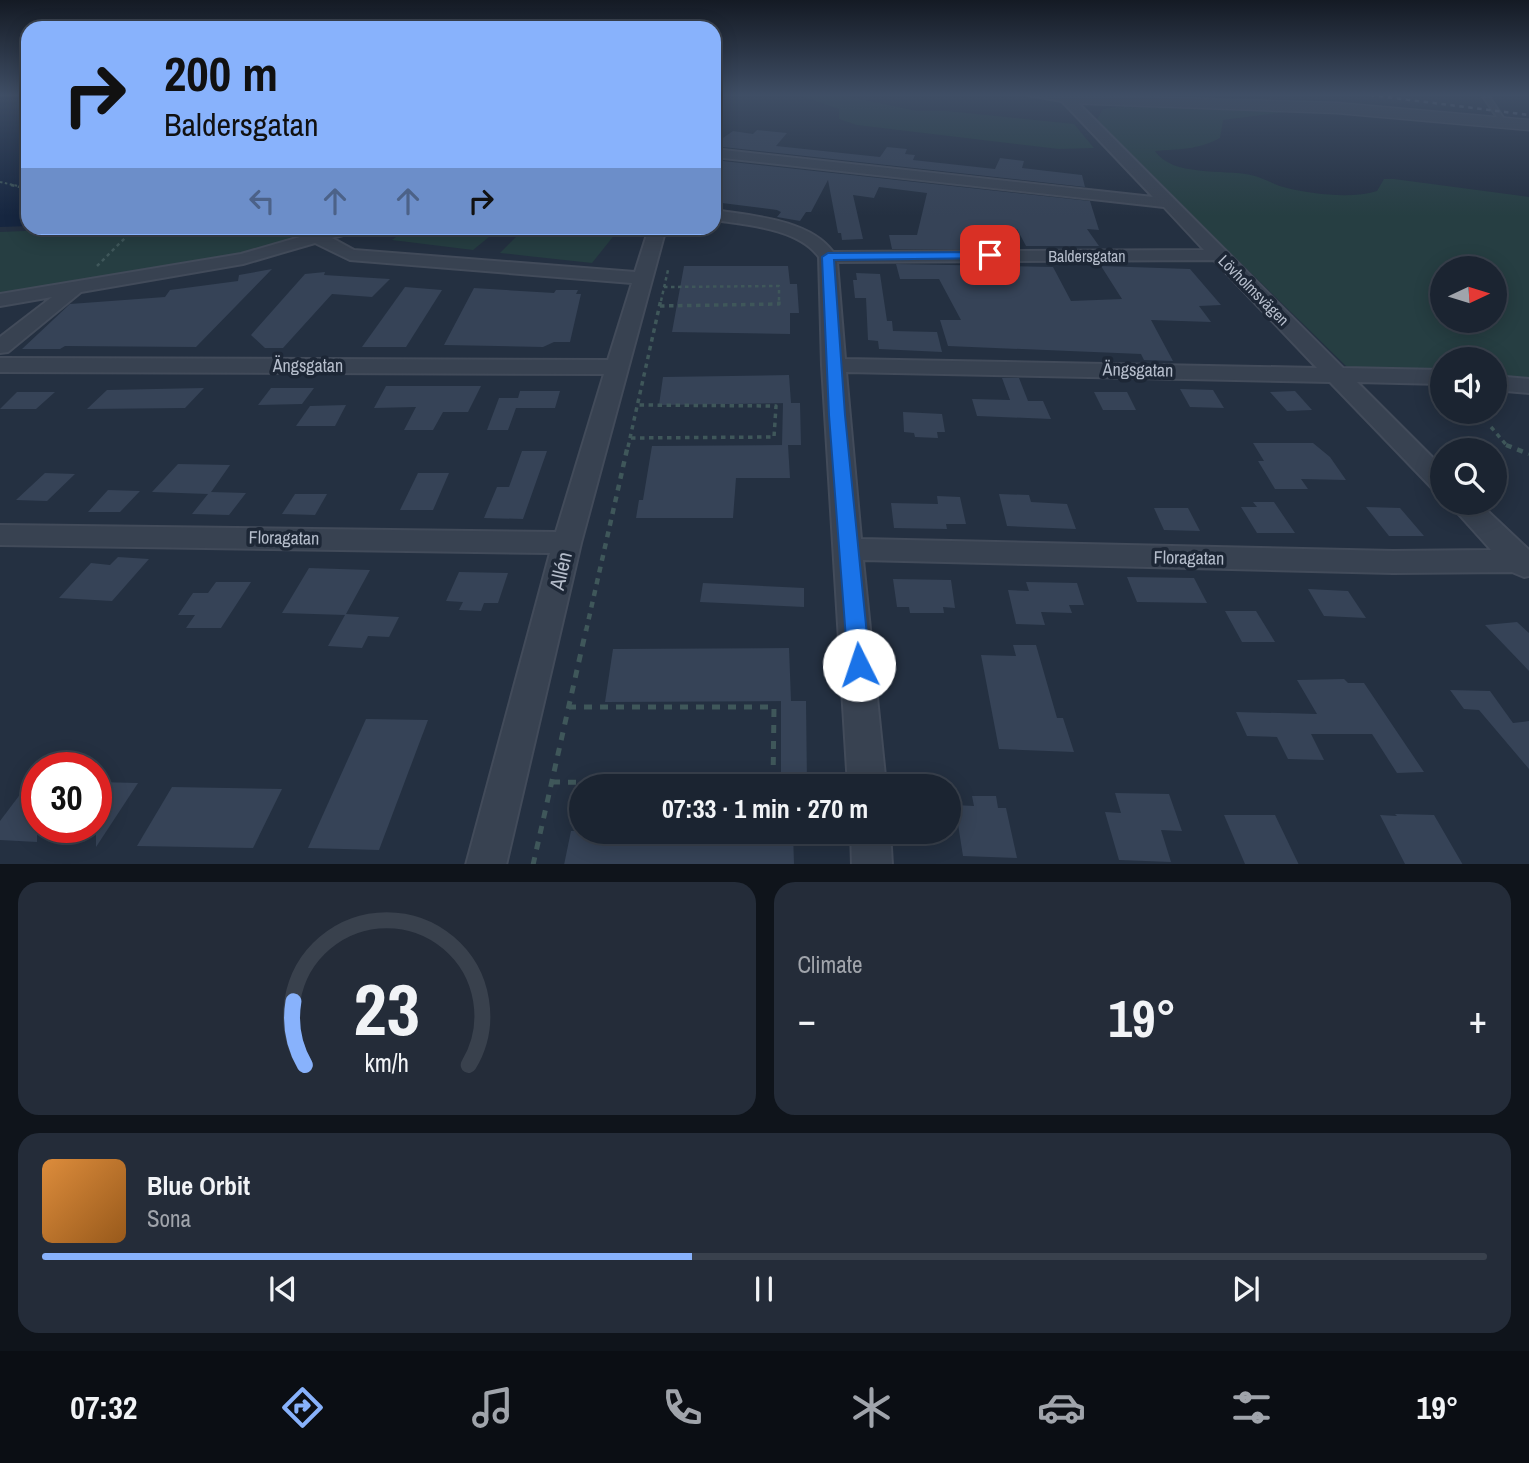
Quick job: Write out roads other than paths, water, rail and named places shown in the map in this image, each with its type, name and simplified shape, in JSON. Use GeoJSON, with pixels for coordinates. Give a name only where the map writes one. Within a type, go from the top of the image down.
{"type":"FeatureCollection","features":[{"type":"Feature","properties":{"kind":"street","name":"Lövholmsvägen"},"geometry":{"type":"LineString","coordinates":[[1103,135],[1430,470]]}},
{"type":"Feature","properties":{"kind":"street"},"geometry":{"type":"LineString","coordinates":[[721,154],[1168,203]]}},
{"type":"Feature","properties":{"kind":"street"},"geometry":{"type":"LineString","coordinates":[[721,216],[759,222],[800,236],[818,244],[828,257],[866,774]]}},
{"type":"Feature","properties":{"kind":"street"},"geometry":{"type":"LineString","coordinates":[[0,300],[243,260],[327,235]]}},
{"type":"Feature","properties":{"kind":"street"},"geometry":{"type":"LineString","coordinates":[[318,238],[350,255],[653,283],[656,235]]}},
{"type":"Feature","properties":{"kind":"street","name":"Baldersgatan"},"geometry":{"type":"LineString","coordinates":[[828,257],[1219,255]]}},
{"type":"Feature","properties":{"kind":"street","name":"Allén"},"geometry":{"type":"LineString","coordinates":[[486,864],[567,542],[616,367],[653,283]]}},
{"type":"Feature","properties":{"kind":"street"},"geometry":{"type":"LineString","coordinates":[[0,347],[73,290]]}},
{"type":"Feature","properties":{"kind":"street","name":"Ängsgatan"},"geometry":{"type":"LineString","coordinates":[[0,365],[616,367]]}},
{"type":"Feature","properties":{"kind":"street","name":"Ängsgatan"},"geometry":{"type":"LineString","coordinates":[[834,365],[1430,377]]}},
{"type":"Feature","properties":{"kind":"street"},"geometry":{"type":"LineString","coordinates":[[1507,384],[1529,386]]}},
{"type":"Feature","properties":{"kind":"street"},"geometry":{"type":"LineString","coordinates":[[1475,515],[1526,564]]}},
{"type":"Feature","properties":{"kind":"street","name":"Floragatan"},"geometry":{"type":"LineString","coordinates":[[0,535],[567,542]]}},
{"type":"Feature","properties":{"kind":"street","name":"Floragatan"},"geometry":{"type":"LineString","coordinates":[[849,549],[1526,564]]}},
{"type":"Feature","properties":{"kind":"street"},"geometry":{"type":"LineString","coordinates":[[871,844],[872,864]]}},
{"type":"Feature","properties":{"kind":"water"},"geometry":{"type":"Polygon","coordinates":[[[0,135],[21,135],[21,226],[0,227],[0,135]]]}}]}
